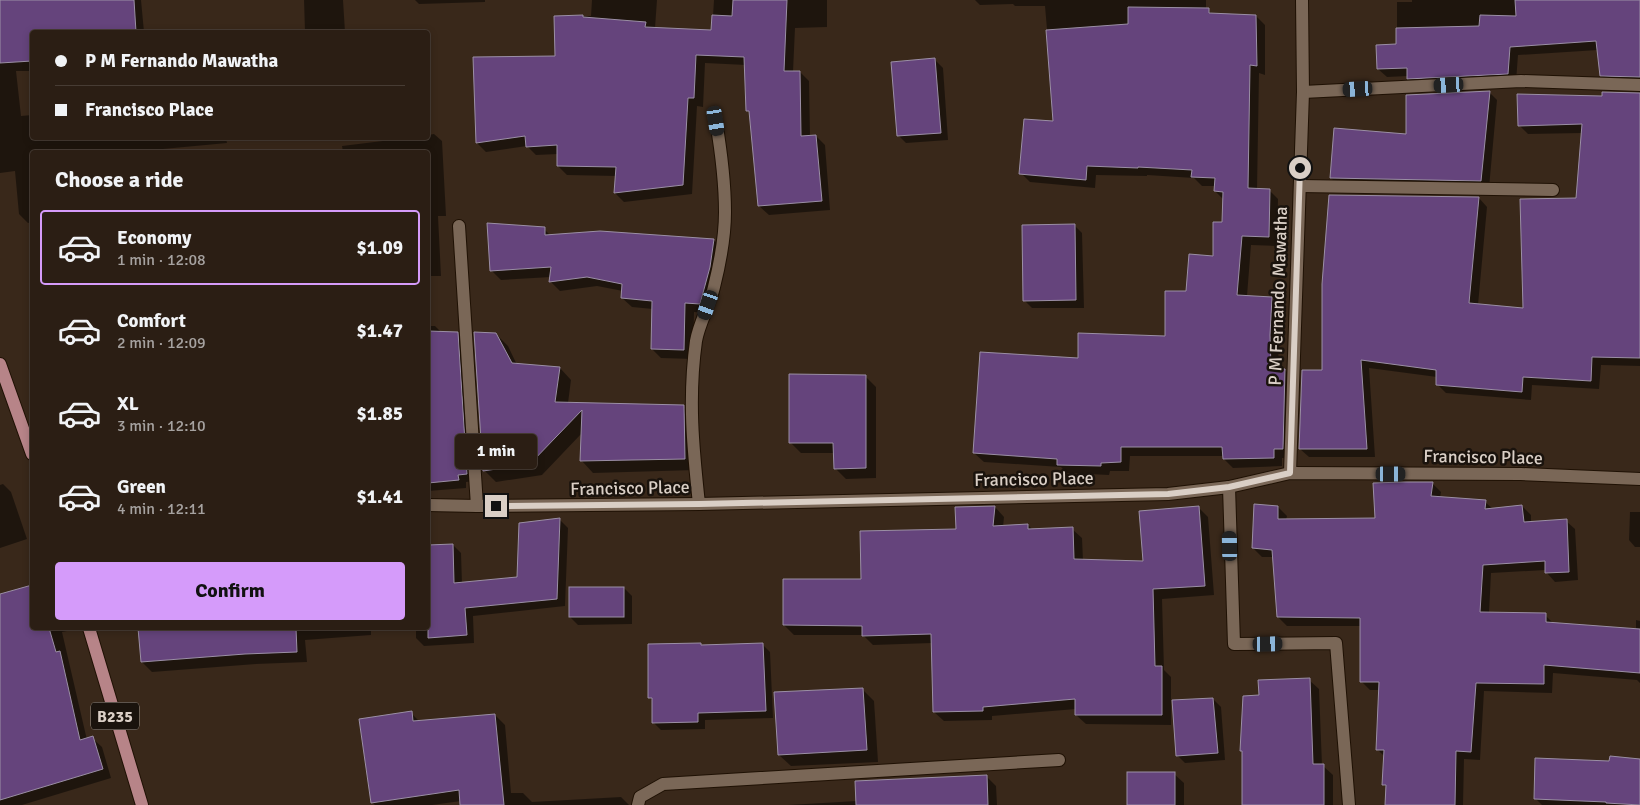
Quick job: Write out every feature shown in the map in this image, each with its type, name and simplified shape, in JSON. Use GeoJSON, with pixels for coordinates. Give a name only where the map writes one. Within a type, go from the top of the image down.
{"type":"FeatureCollection","features":[{"type":"Feature","properties":{"kind":"main road"},"geometry":{"type":"LineString","coordinates":[[0,364],[30,448]]}},
{"type":"Feature","properties":{"kind":"main road","name":"B235"},"geometry":{"type":"LineString","coordinates":[[90,630],[142,805]]}},
{"type":"Feature","properties":{"kind":"street","name":"P M Fernando Mawatha"},"geometry":{"type":"LineString","coordinates":[[1290,473],[1303,92],[1302,0]]}},
{"type":"Feature","properties":{"kind":"street"},"geometry":{"type":"LineString","coordinates":[[1303,92],[1521,81],[1640,85]]}},
{"type":"Feature","properties":{"kind":"street"},"geometry":{"type":"LineString","coordinates":[[699,504],[692,435],[691,396],[696,339],[714,288],[723,240],[725,213],[721,153],[716,121]]}},
{"type":"Feature","properties":{"kind":"street"},"geometry":{"type":"LineString","coordinates":[[1300,186],[1553,190]]}},
{"type":"Feature","properties":{"kind":"street"},"geometry":{"type":"LineString","coordinates":[[459,226],[477,506]]}},
{"type":"Feature","properties":{"kind":"street","name":"Francisco Place"},"geometry":{"type":"LineString","coordinates":[[430,505],[699,504],[1168,494],[1229,487],[1290,473],[1522,474],[1640,480]]}},
{"type":"Feature","properties":{"kind":"street"},"geometry":{"type":"LineString","coordinates":[[1229,487],[1234,644],[1336,643],[1349,805]]}},
{"type":"Feature","properties":{"kind":"street"},"geometry":{"type":"LineString","coordinates":[[638,805],[640,797],[663,784],[1059,760]]}},
{"type":"Feature","properties":{"kind":"building"},"geometry":{"type":"Polygon","coordinates":[[[0,0],[134,0],[136,30],[30,30],[30,61],[0,63],[0,0]]]}},
{"type":"Feature","properties":{"kind":"building"},"geometry":{"type":"Polygon","coordinates":[[[733,0],[787,0],[784,71],[800,71],[801,136],[816,135],[822,201],[758,206],[749,111],[746,111],[744,57],[696,55],[694,98],[688,98],[683,185],[614,193],[616,167],[557,166],[557,145],[526,147],[525,136],[476,143],[473,57],[555,56],[554,16],[583,15],[583,17],[646,22],[645,27],[711,30],[712,15],[732,16],[733,0]]]}},
{"type":"Feature","properties":{"kind":"building"},"geometry":{"type":"Polygon","coordinates":[[[1515,0],[1640,0],[1640,77],[1600,76],[1596,41],[1510,47],[1508,74],[1407,79],[1407,68],[1377,69],[1376,45],[1396,44],[1396,28],[1479,26],[1480,15],[1516,16],[1515,0]]]}},
{"type":"Feature","properties":{"kind":"building"},"geometry":{"type":"Polygon","coordinates":[[[1128,7],[1209,8],[1209,13],[1256,15],[1257,66],[1250,65],[1248,188],[1270,189],[1269,237],[1242,236],[1237,295],[1272,297],[1271,368],[1285,369],[1283,449],[1274,449],[1274,458],[1223,459],[1222,447],[1121,447],[1121,462],[1101,463],[1101,466],[1057,465],[1057,459],[973,453],[980,352],[1078,358],[1078,333],[1165,336],[1165,291],[1186,291],[1189,254],[1213,256],[1213,222],[1222,222],[1223,192],[1214,191],[1215,178],[1191,177],[1192,170],[1138,167],[1087,166],[1086,180],[1019,174],[1024,119],[1053,121],[1046,30],[1128,24],[1128,7]]]}},
{"type":"Feature","properties":{"kind":"building"},"geometry":{"type":"Polygon","coordinates":[[[935,58],[941,133],[897,136],[891,62],[935,58]]]}},
{"type":"Feature","properties":{"kind":"building"},"geometry":{"type":"Polygon","coordinates":[[[1490,91],[1481,181],[1330,178],[1334,128],[1406,134],[1406,95],[1490,91]]]}},
{"type":"Feature","properties":{"kind":"building"},"geometry":{"type":"Polygon","coordinates":[[[1602,92],[1640,93],[1640,358],[1592,357],[1591,381],[1523,377],[1522,392],[1436,385],[1436,370],[1361,360],[1367,449],[1299,449],[1302,370],[1322,370],[1322,284],[1329,195],[1479,197],[1469,303],[1523,308],[1520,199],[1576,198],[1582,124],[1518,126],[1517,94],[1602,96],[1602,92]]]}},
{"type":"Feature","properties":{"kind":"building"},"geometry":{"type":"Polygon","coordinates":[[[487,223],[545,227],[545,235],[600,231],[714,239],[710,267],[700,304],[685,303],[684,350],[651,349],[652,301],[621,298],[622,284],[587,277],[549,282],[551,267],[490,271],[487,223]]]}},
{"type":"Feature","properties":{"kind":"building"},"geometry":{"type":"Polygon","coordinates":[[[1075,224],[1076,300],[1023,301],[1022,225],[1075,224]]]}},
{"type":"Feature","properties":{"kind":"building"},"geometry":{"type":"Polygon","coordinates":[[[430,331],[458,332],[467,474],[458,475],[459,480],[430,483],[430,331]]]}},
{"type":"Feature","properties":{"kind":"building"},"geometry":{"type":"Polygon","coordinates":[[[474,332],[496,333],[512,363],[560,367],[555,402],[684,405],[685,459],[580,461],[582,410],[530,464],[483,471],[474,332]]]}},
{"type":"Feature","properties":{"kind":"building"},"geometry":{"type":"Polygon","coordinates":[[[789,374],[866,375],[866,468],[834,469],[833,443],[789,443],[789,374]]]}},
{"type":"Feature","properties":{"kind":"building"},"geometry":{"type":"Polygon","coordinates":[[[1433,482],[1431,496],[1486,500],[1485,509],[1522,505],[1524,522],[1567,519],[1569,572],[1545,573],[1545,561],[1483,565],[1480,612],[1546,613],[1546,622],[1640,629],[1640,673],[1544,665],[1544,684],[1476,683],[1471,752],[1456,751],[1455,805],[1385,805],[1386,785],[1382,785],[1384,750],[1376,750],[1379,682],[1360,682],[1360,618],[1277,617],[1272,550],[1252,548],[1254,504],[1278,506],[1278,519],[1375,518],[1373,483],[1433,482]]]}},
{"type":"Feature","properties":{"kind":"building"},"geometry":{"type":"Polygon","coordinates":[[[995,506],[993,526],[1028,524],[1028,529],[1073,527],[1074,559],[1143,561],[1139,511],[1199,506],[1205,586],[1153,589],[1155,666],[1162,666],[1162,715],[1075,715],[1075,699],[983,707],[983,711],[933,712],[931,634],[862,636],[862,626],[783,625],[783,579],[861,579],[860,531],[956,529],[955,507],[995,506]]]}},
{"type":"Feature","properties":{"kind":"building"},"geometry":{"type":"Polygon","coordinates":[[[560,518],[557,599],[465,608],[467,635],[428,638],[428,630],[430,630],[430,545],[453,544],[454,583],[517,577],[519,523],[560,518]]]}},
{"type":"Feature","properties":{"kind":"building"},"geometry":{"type":"Polygon","coordinates":[[[30,586],[30,630],[50,630],[56,652],[60,651],[80,740],[93,736],[103,769],[0,800],[0,594],[30,586]]]}},
{"type":"Feature","properties":{"kind":"building"},"geometry":{"type":"Polygon","coordinates":[[[569,587],[624,587],[624,617],[569,617],[569,587]]]}},
{"type":"Feature","properties":{"kind":"building"},"geometry":{"type":"Polygon","coordinates":[[[138,630],[296,630],[297,652],[141,662],[138,630]]]}},
{"type":"Feature","properties":{"kind":"building"},"geometry":{"type":"Polygon","coordinates":[[[701,643],[701,645],[763,643],[766,711],[698,713],[698,722],[652,723],[652,698],[648,698],[648,644],[701,643]]]}},
{"type":"Feature","properties":{"kind":"building"},"geometry":{"type":"Polygon","coordinates":[[[1310,678],[1313,764],[1324,764],[1324,805],[1242,805],[1242,751],[1240,751],[1243,696],[1259,695],[1258,680],[1310,678]]]}},
{"type":"Feature","properties":{"kind":"building"},"geometry":{"type":"Polygon","coordinates":[[[863,688],[867,750],[778,755],[774,692],[863,688]]]}},
{"type":"Feature","properties":{"kind":"building"},"geometry":{"type":"Polygon","coordinates":[[[1213,698],[1218,753],[1176,756],[1172,700],[1213,698]]]}},
{"type":"Feature","properties":{"kind":"building"},"geometry":{"type":"Polygon","coordinates":[[[412,711],[413,721],[495,714],[504,805],[460,805],[459,790],[371,803],[359,719],[412,711]]]}},
{"type":"Feature","properties":{"kind":"building"},"geometry":{"type":"Polygon","coordinates":[[[1610,756],[1640,759],[1640,805],[1534,799],[1535,758],[1609,761],[1610,756]]]}},
{"type":"Feature","properties":{"kind":"building"},"geometry":{"type":"Polygon","coordinates":[[[1127,772],[1175,772],[1175,805],[1127,805],[1127,772]]]}},
{"type":"Feature","properties":{"kind":"building"},"geometry":{"type":"Polygon","coordinates":[[[987,775],[988,805],[856,805],[855,781],[987,775]]]}},
{"type":"Feature","properties":{"kind":"route"},"geometry":{"type":"LineString","coordinates":[[496,506],[699,504],[1168,494],[1229,487],[1290,473],[1300,168]]}}]}
